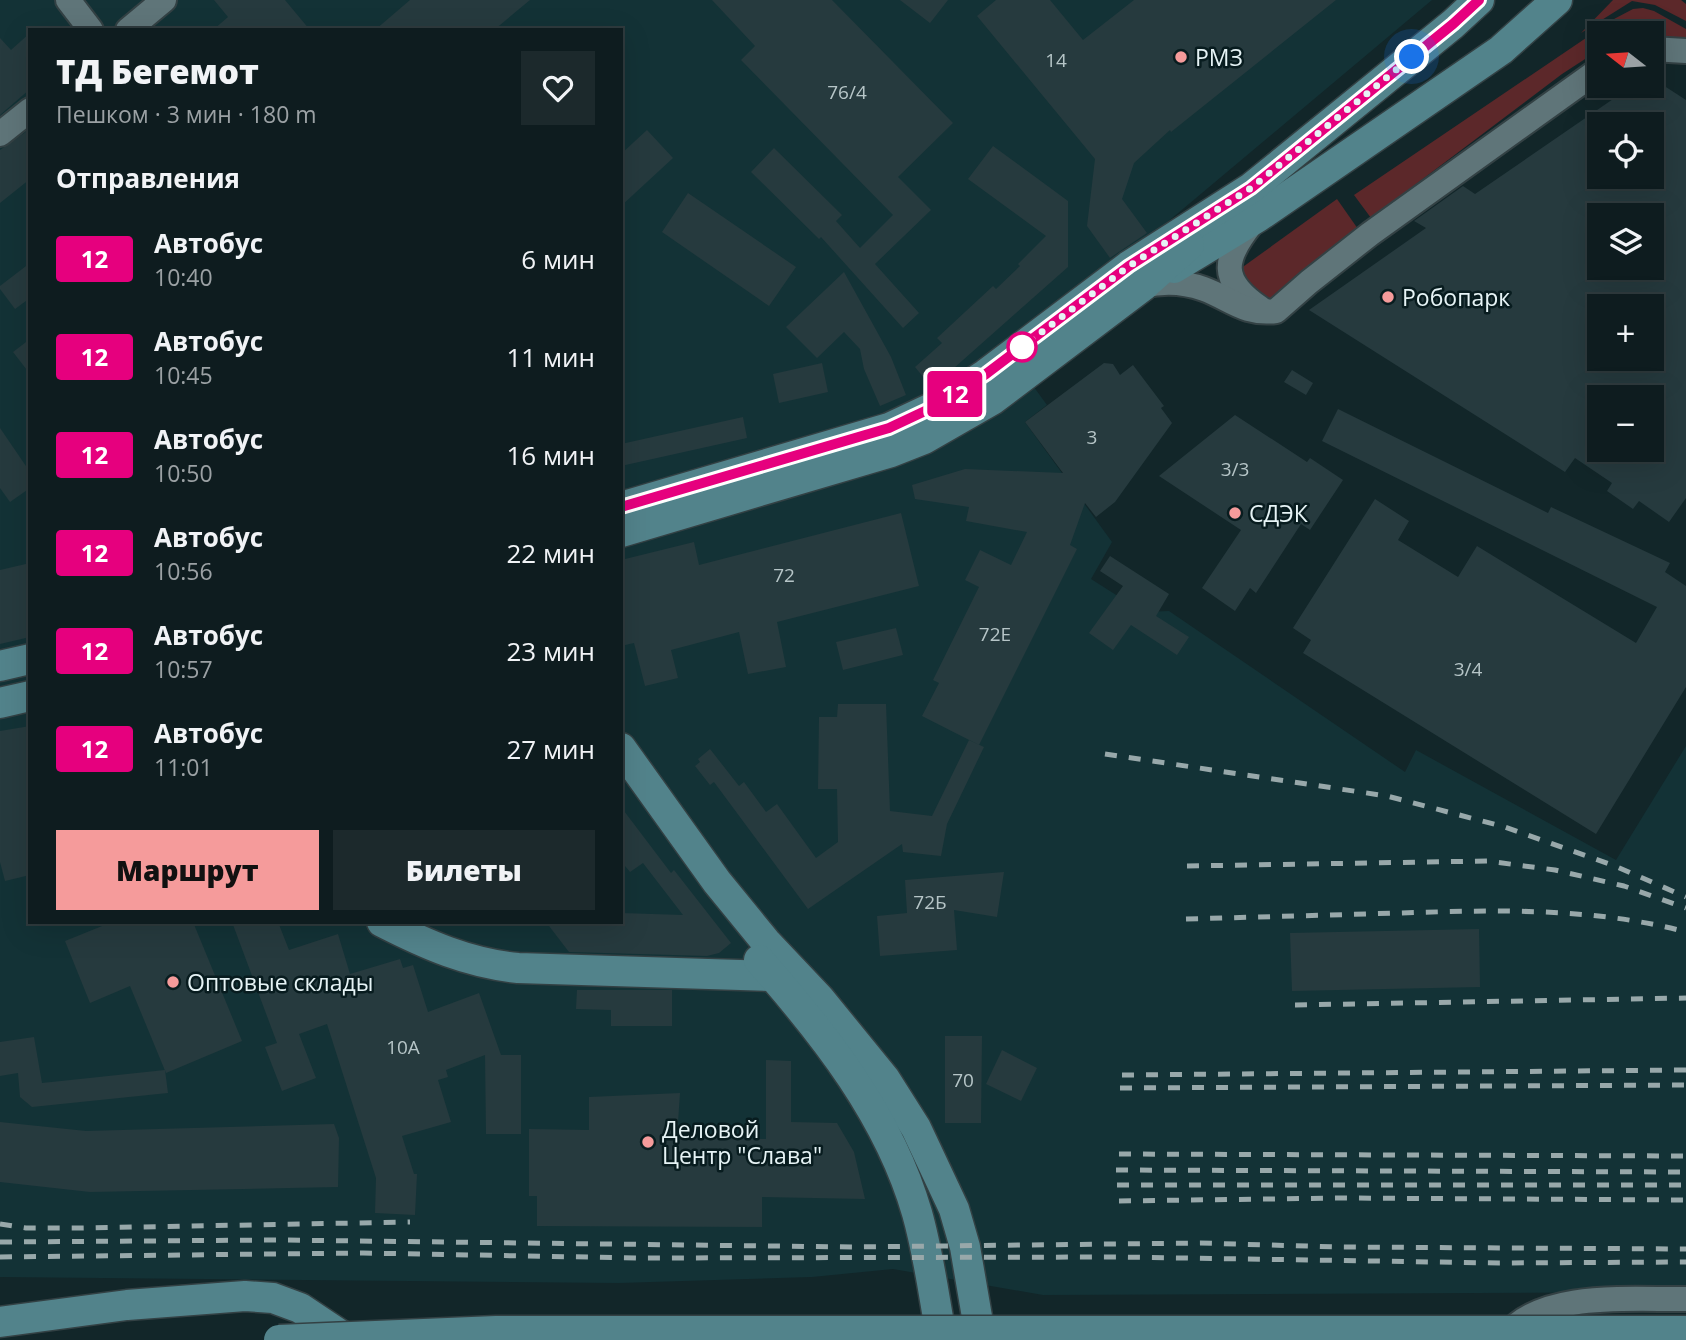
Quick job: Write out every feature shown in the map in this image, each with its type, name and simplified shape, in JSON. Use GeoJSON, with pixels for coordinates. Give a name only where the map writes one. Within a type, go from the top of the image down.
{"type":"FeatureCollection","features":[{"type":"Feature","properties":{"kind":"main road"},"geometry":{"type":"LineString","coordinates":[[623,531],[891,452],[924,439],[992,400],[1143,286],[1251,188],[1443,33],[1479,0]]}},
{"type":"Feature","properties":{"kind":"main road"},"geometry":{"type":"LineString","coordinates":[[1143,286],[1257,218],[1501,50],[1557,0]]}},
{"type":"Feature","properties":{"kind":"main road"},"geometry":{"type":"LineString","coordinates":[[623,506],[889,428],[920,415],[986,374],[1129,266],[1251,188]]}},
{"type":"Feature","properties":{"kind":"main road"},"geometry":{"type":"LineString","coordinates":[[623,538],[673,518]]}},
{"type":"Feature","properties":{"kind":"main road"},"geometry":{"type":"LineString","coordinates":[[0,666],[28,659]]}},
{"type":"Feature","properties":{"kind":"main road"},"geometry":{"type":"LineString","coordinates":[[0,703],[28,696]]}},
{"type":"Feature","properties":{"kind":"main road"},"geometry":{"type":"LineString","coordinates":[[623,729],[776,933],[809,985],[885,1080],[916,1128],[954,1209],[965,1247],[981,1340]]}},
{"type":"Feature","properties":{"kind":"main road"},"geometry":{"type":"LineString","coordinates":[[623,751],[717,882],[765,942],[809,985]]}},
{"type":"Feature","properties":{"kind":"main road"},"geometry":{"type":"LineString","coordinates":[[623,778],[705,891],[855,1081],[888,1140],[917,1213],[942,1340]]}},
{"type":"Feature","properties":{"kind":"main road"},"geometry":{"type":"LineString","coordinates":[[386,924],[428,946],[489,965],[773,976]]}},
{"type":"Feature","properties":{"kind":"main road"},"geometry":{"type":"LineString","coordinates":[[0,1322],[127,1305],[245,1296],[273,1298],[300,1308],[348,1340]]}},
{"type":"Feature","properties":{"kind":"main road"},"geometry":{"type":"LineString","coordinates":[[279,1340],[496,1331],[1686,1331]]}},
{"type":"Feature","properties":{"kind":"street"},"geometry":{"type":"LineString","coordinates":[[68,0],[89,28]]}},
{"type":"Feature","properties":{"kind":"street"},"geometry":{"type":"LineString","coordinates":[[130,28],[164,0]]}},
{"type":"Feature","properties":{"kind":"street"},"geometry":{"type":"LineString","coordinates":[[1664,50],[1686,51]]}},
{"type":"Feature","properties":{"kind":"street"},"geometry":{"type":"LineString","coordinates":[[1143,286],[1156,283],[1185,285],[1204,289],[1248,310],[1276,311],[1370,234],[1587,78]]}},
{"type":"Feature","properties":{"kind":"street"},"geometry":{"type":"LineString","coordinates":[[0,134],[28,112]]}},
{"type":"Feature","properties":{"kind":"street"},"geometry":{"type":"LineString","coordinates":[[1257,218],[1236,243],[1231,256],[1230,271],[1234,284],[1242,295],[1266,312]]}},
{"type":"Feature","properties":{"kind":"street"},"geometry":{"type":"LineString","coordinates":[[1503,1340],[1518,1323],[1541,1311],[1572,1303],[1597,1300],[1686,1299]]}},
{"type":"Feature","properties":{"kind":"shaded area"},"geometry":{"type":"Polygon","coordinates":[[[0,0],[1432,0],[1171,219],[1015,361],[1047,405],[1025,422],[1112,542],[1091,579],[1143,612],[1169,611],[1405,772],[1416,750],[1616,860],[1686,746],[1686,1292],[1043,1295],[893,1269],[812,1277],[619,1283],[0,1277],[0,0]]]}},
{"type":"Feature","properties":{"kind":"shaded area"},"geometry":{"type":"Polygon","coordinates":[[[1613,0],[1681,0],[1686,4],[1686,21],[1655,5],[1632,1],[1600,21],[1593,21],[1613,0]]]}},
{"type":"Feature","properties":{"kind":"shaded area"},"geometry":{"type":"Polygon","coordinates":[[[1633,9],[1654,11],[1686,29],[1686,41],[1664,39],[1664,21],[1611,21],[1633,9]]]}},
{"type":"Feature","properties":{"kind":"shaded area"},"geometry":{"type":"Polygon","coordinates":[[[1587,37],[1587,58],[1371,218],[1354,195],[1587,37]]]}},
{"type":"Feature","properties":{"kind":"shaded area"},"geometry":{"type":"Polygon","coordinates":[[[1337,199],[1358,229],[1275,300],[1260,302],[1240,269],[1337,199]]]}},
{"type":"Feature","properties":{"kind":"building"},"geometry":{"type":"Polygon","coordinates":[[[214,0],[285,0],[308,28],[215,28],[228,17],[214,0]]]}},
{"type":"Feature","properties":{"kind":"building"},"geometry":{"type":"Polygon","coordinates":[[[410,0],[530,0],[496,28],[377,28],[410,0]]]}},
{"type":"Feature","properties":{"kind":"building"},"geometry":{"type":"Polygon","coordinates":[[[712,0],[832,0],[953,123],[898,177],[931,210],[875,264],[919,313],[903,328],[821,237],[819,239],[751,172],[774,148],[842,215],[836,221],[860,248],[893,215],[741,60],[755,46],[712,0]]]}},
{"type":"Feature","properties":{"kind":"building"},"geometry":{"type":"Polygon","coordinates":[[[900,0],[948,0],[930,23],[900,0]]]}},
{"type":"Feature","properties":{"kind":"building"},"geometry":{"type":"Polygon","coordinates":[[[996,0],[1050,0],[1083,40],[1134,0],[1336,0],[1171,132],[1170,130],[1134,163],[1122,199],[1147,233],[1110,258],[1087,226],[1095,159],[977,16],[996,0]]]}},
{"type":"Feature","properties":{"kind":"building"},"geometry":{"type":"Polygon","coordinates":[[[28,35],[28,91],[0,115],[0,38],[11,50],[28,35]]]}},
{"type":"Feature","properties":{"kind":"building"},"geometry":{"type":"Polygon","coordinates":[[[1664,86],[1686,100],[1686,498],[1669,522],[1639,501],[1633,509],[1607,491],[1612,483],[1575,458],[1565,472],[1309,310],[1426,228],[1414,221],[1463,186],[1475,194],[1587,117],[1587,189],[1664,189],[1664,112],[1594,112],[1615,98],[1664,98],[1664,86]]]}},
{"type":"Feature","properties":{"kind":"building"},"geometry":{"type":"Polygon","coordinates":[[[28,130],[28,181],[0,203],[0,150],[28,130]]]}},
{"type":"Feature","properties":{"kind":"building"},"geometry":{"type":"Polygon","coordinates":[[[647,130],[673,158],[623,204],[623,152],[647,130]]]}},
{"type":"Feature","properties":{"kind":"building"},"geometry":{"type":"Polygon","coordinates":[[[993,146],[1068,201],[1068,267],[945,376],[947,378],[932,388],[915,367],[942,343],[937,338],[993,286],[996,289],[1046,236],[968,179],[993,146]]]}},
{"type":"Feature","properties":{"kind":"building"},"geometry":{"type":"Polygon","coordinates":[[[688,193],[796,267],[769,306],[662,232],[688,193]]]}},
{"type":"Feature","properties":{"kind":"building"},"geometry":{"type":"Polygon","coordinates":[[[28,265],[28,299],[15,309],[0,286],[28,265]]]}},
{"type":"Feature","properties":{"kind":"building"},"geometry":{"type":"Polygon","coordinates":[[[844,272],[891,357],[906,395],[880,406],[864,369],[860,349],[844,332],[817,358],[786,327],[844,272]]]}},
{"type":"Feature","properties":{"kind":"building"},"geometry":{"type":"Polygon","coordinates":[[[28,341],[28,371],[13,352],[28,341]]]}},
{"type":"Feature","properties":{"kind":"building"},"geometry":{"type":"Polygon","coordinates":[[[822,363],[828,392],[779,403],[773,374],[822,363]]]}},
{"type":"Feature","properties":{"kind":"building"},"geometry":{"type":"Polygon","coordinates":[[[1104,363],[1113,364],[1120,375],[1133,365],[1164,406],[1161,408],[1172,423],[1115,502],[1096,517],[1085,503],[1070,545],[1077,549],[979,745],[922,716],[939,683],[933,680],[979,587],[965,580],[980,550],[1011,565],[1027,532],[966,521],[969,507],[915,499],[912,485],[965,469],[1063,473],[1025,422],[1104,363]]]}},
{"type":"Feature","properties":{"kind":"building"},"geometry":{"type":"Polygon","coordinates":[[[1292,370],[1313,383],[1306,395],[1284,382],[1292,370]]]}},
{"type":"Feature","properties":{"kind":"building"},"geometry":{"type":"Polygon","coordinates":[[[1338,409],[1548,513],[1551,507],[1670,563],[1665,572],[1686,586],[1686,687],[1596,834],[1303,653],[1311,640],[1293,628],[1375,499],[1409,521],[1398,540],[1458,577],[1477,546],[1636,643],[1657,607],[1322,441],[1338,409]]]}},
{"type":"Feature","properties":{"kind":"building"},"geometry":{"type":"Polygon","coordinates":[[[1235,415],[1307,462],[1310,458],[1343,480],[1310,530],[1301,524],[1256,593],[1250,588],[1235,611],[1202,588],[1241,530],[1159,476],[1235,415]]]}},
{"type":"Feature","properties":{"kind":"building"},"geometry":{"type":"Polygon","coordinates":[[[743,417],[747,438],[623,466],[623,444],[743,417]]]}},
{"type":"Feature","properties":{"kind":"building"},"geometry":{"type":"Polygon","coordinates":[[[0,428],[28,469],[28,489],[10,502],[0,488],[0,428]]]}},
{"type":"Feature","properties":{"kind":"building"},"geometry":{"type":"Polygon","coordinates":[[[901,513],[919,586],[777,622],[786,667],[748,674],[739,632],[671,650],[678,678],[645,686],[634,643],[623,646],[623,560],[694,542],[699,565],[901,513]]]}},
{"type":"Feature","properties":{"kind":"building"},"geometry":{"type":"Polygon","coordinates":[[[1110,556],[1169,594],[1156,616],[1189,637],[1177,655],[1131,625],[1113,650],[1089,633],[1123,586],[1100,571],[1110,556]]]}},
{"type":"Feature","properties":{"kind":"building"},"geometry":{"type":"Polygon","coordinates":[[[28,563],[28,637],[0,644],[0,570],[28,563]]]}},
{"type":"Feature","properties":{"kind":"building"},"geometry":{"type":"Polygon","coordinates":[[[896,628],[903,655],[843,670],[836,642],[896,628]]]}},
{"type":"Feature","properties":{"kind":"building"},"geometry":{"type":"Polygon","coordinates":[[[838,704],[886,704],[890,811],[932,816],[969,740],[984,747],[947,824],[941,856],[903,852],[902,844],[808,909],[714,782],[710,785],[695,766],[700,762],[698,759],[710,749],[739,786],[744,782],[766,812],[777,804],[816,858],[838,842],[837,789],[818,789],[819,717],[837,717],[838,704]]]}},
{"type":"Feature","properties":{"kind":"building"},"geometry":{"type":"Polygon","coordinates":[[[28,726],[28,875],[5,881],[0,862],[0,731],[28,726]]]}},
{"type":"Feature","properties":{"kind":"building"},"geometry":{"type":"Polygon","coordinates":[[[623,810],[671,873],[674,870],[731,943],[719,953],[707,956],[569,952],[548,924],[623,924],[623,913],[683,915],[643,863],[630,872],[623,863],[623,810]]]}},
{"type":"Feature","properties":{"kind":"building"},"geometry":{"type":"Polygon","coordinates":[[[1004,872],[997,917],[954,910],[957,950],[880,956],[877,916],[907,913],[905,880],[1004,872]]]}},
{"type":"Feature","properties":{"kind":"building","name":"Оптовые склады"},"geometry":{"type":"Polygon","coordinates":[[[107,924],[194,924],[242,1041],[166,1073],[130,986],[90,1003],[65,941],[107,924]]]}},
{"type":"Feature","properties":{"kind":"building"},"geometry":{"type":"Polygon","coordinates":[[[233,924],[279,924],[289,950],[338,934],[350,974],[400,959],[403,968],[413,965],[428,1012],[479,993],[501,1055],[521,1055],[521,1134],[486,1134],[485,1055],[446,1070],[448,1077],[438,1080],[451,1122],[402,1136],[414,1174],[417,1174],[415,1215],[375,1213],[376,1178],[327,1024],[299,1034],[316,1078],[282,1091],[265,1047],[277,1043],[233,924]]]}},
{"type":"Feature","properties":{"kind":"building"},"geometry":{"type":"Polygon","coordinates":[[[1479,929],[1480,987],[1292,991],[1290,933],[1479,929]]]}},
{"type":"Feature","properties":{"kind":"building"},"geometry":{"type":"Polygon","coordinates":[[[577,990],[672,990],[672,1026],[611,1026],[611,1010],[576,1009],[577,990]]]}},
{"type":"Feature","properties":{"kind":"building"},"geometry":{"type":"Polygon","coordinates":[[[945,1036],[982,1036],[981,1123],[945,1123],[945,1036]]]}},
{"type":"Feature","properties":{"kind":"building"},"geometry":{"type":"Polygon","coordinates":[[[34,1037],[42,1083],[165,1070],[168,1093],[32,1107],[20,1097],[18,1073],[0,1076],[0,1042],[34,1037]]]}},
{"type":"Feature","properties":{"kind":"building"},"geometry":{"type":"Polygon","coordinates":[[[1002,1050],[1037,1068],[1021,1101],[986,1084],[1002,1050]]]}},
{"type":"Feature","properties":{"kind":"building"},"geometry":{"type":"Polygon","coordinates":[[[766,1060],[791,1061],[791,1122],[837,1123],[854,1152],[865,1199],[762,1197],[762,1227],[537,1226],[537,1196],[529,1196],[529,1129],[589,1130],[589,1097],[680,1093],[677,1137],[766,1139],[766,1060]]]}},
{"type":"Feature","properties":{"kind":"building"},"geometry":{"type":"Polygon","coordinates":[[[0,1122],[86,1131],[334,1124],[339,1138],[338,1187],[90,1192],[0,1182],[0,1122]]]}},
{"type":"Feature","properties":{"kind":"railway"},"geometry":{"type":"LineString","coordinates":[[1105,754],[1387,796],[1505,827],[1615,866],[1686,897]]}},
{"type":"Feature","properties":{"kind":"railway"},"geometry":{"type":"LineString","coordinates":[[1187,866],[1487,861],[1555,870],[1624,886],[1686,908]]}},
{"type":"Feature","properties":{"kind":"railway"},"geometry":{"type":"LineString","coordinates":[[1186,919],[1472,911],[1544,912],[1615,918],[1686,932]]}},
{"type":"Feature","properties":{"kind":"railway"},"geometry":{"type":"LineString","coordinates":[[1295,1005],[1686,998]]}},
{"type":"Feature","properties":{"kind":"railway"},"geometry":{"type":"LineString","coordinates":[[1122,1075],[1686,1070]]}},
{"type":"Feature","properties":{"kind":"railway"},"geometry":{"type":"LineString","coordinates":[[1120,1088],[1686,1085]]}},
{"type":"Feature","properties":{"kind":"railway"},"geometry":{"type":"LineString","coordinates":[[1119,1154],[1686,1156]]}},
{"type":"Feature","properties":{"kind":"railway"},"geometry":{"type":"LineString","coordinates":[[1116,1170],[1686,1172]]}},
{"type":"Feature","properties":{"kind":"railway"},"geometry":{"type":"LineString","coordinates":[[1117,1185],[1686,1185]]}},
{"type":"Feature","properties":{"kind":"railway"},"geometry":{"type":"LineString","coordinates":[[1119,1201],[1342,1198],[1686,1200]]}},
{"type":"Feature","properties":{"kind":"railway"},"geometry":{"type":"LineString","coordinates":[[0,1224],[26,1228],[83,1228],[410,1222]]}},
{"type":"Feature","properties":{"kind":"railway"},"geometry":{"type":"LineString","coordinates":[[0,1242],[279,1240],[852,1247],[1200,1243],[1339,1247],[1686,1249]]}},
{"type":"Feature","properties":{"kind":"railway"},"geometry":{"type":"LineString","coordinates":[[0,1257],[363,1253],[639,1258],[1119,1257],[1499,1263],[1686,1262]]}},
{"type":"Feature","properties":{"kind":"bus line","name":"12"},"geometry":{"type":"LineString","coordinates":[[623,506],[889,428],[940,404],[986,374],[1129,266],[1251,188],[1479,0]]}},
{"type":"Feature","properties":{"kind":"place","name":"РМЗ"},"geometry":{"type":"Point","coordinates":[1181,57]}},
{"type":"Feature","properties":{"kind":"place","name":"Робопарк"},"geometry":{"type":"Point","coordinates":[1388,297]}},
{"type":"Feature","properties":{"kind":"place","name":"СДЭК"},"geometry":{"type":"Point","coordinates":[1235,513]}},
{"type":"Feature","properties":{"kind":"place","name":"Оптовые склады"},"geometry":{"type":"Point","coordinates":[173,982]}},
{"type":"Feature","properties":{"kind":"place","name":"Деловой Центр \"Слава\""},"geometry":{"type":"Point","coordinates":[648,1142]}},
{"type":"Feature","properties":{"kind":"route"},"geometry":{"type":"LineString","coordinates":[[1022,347],[1129,266],[1251,188],[1412,57]]}}]}
